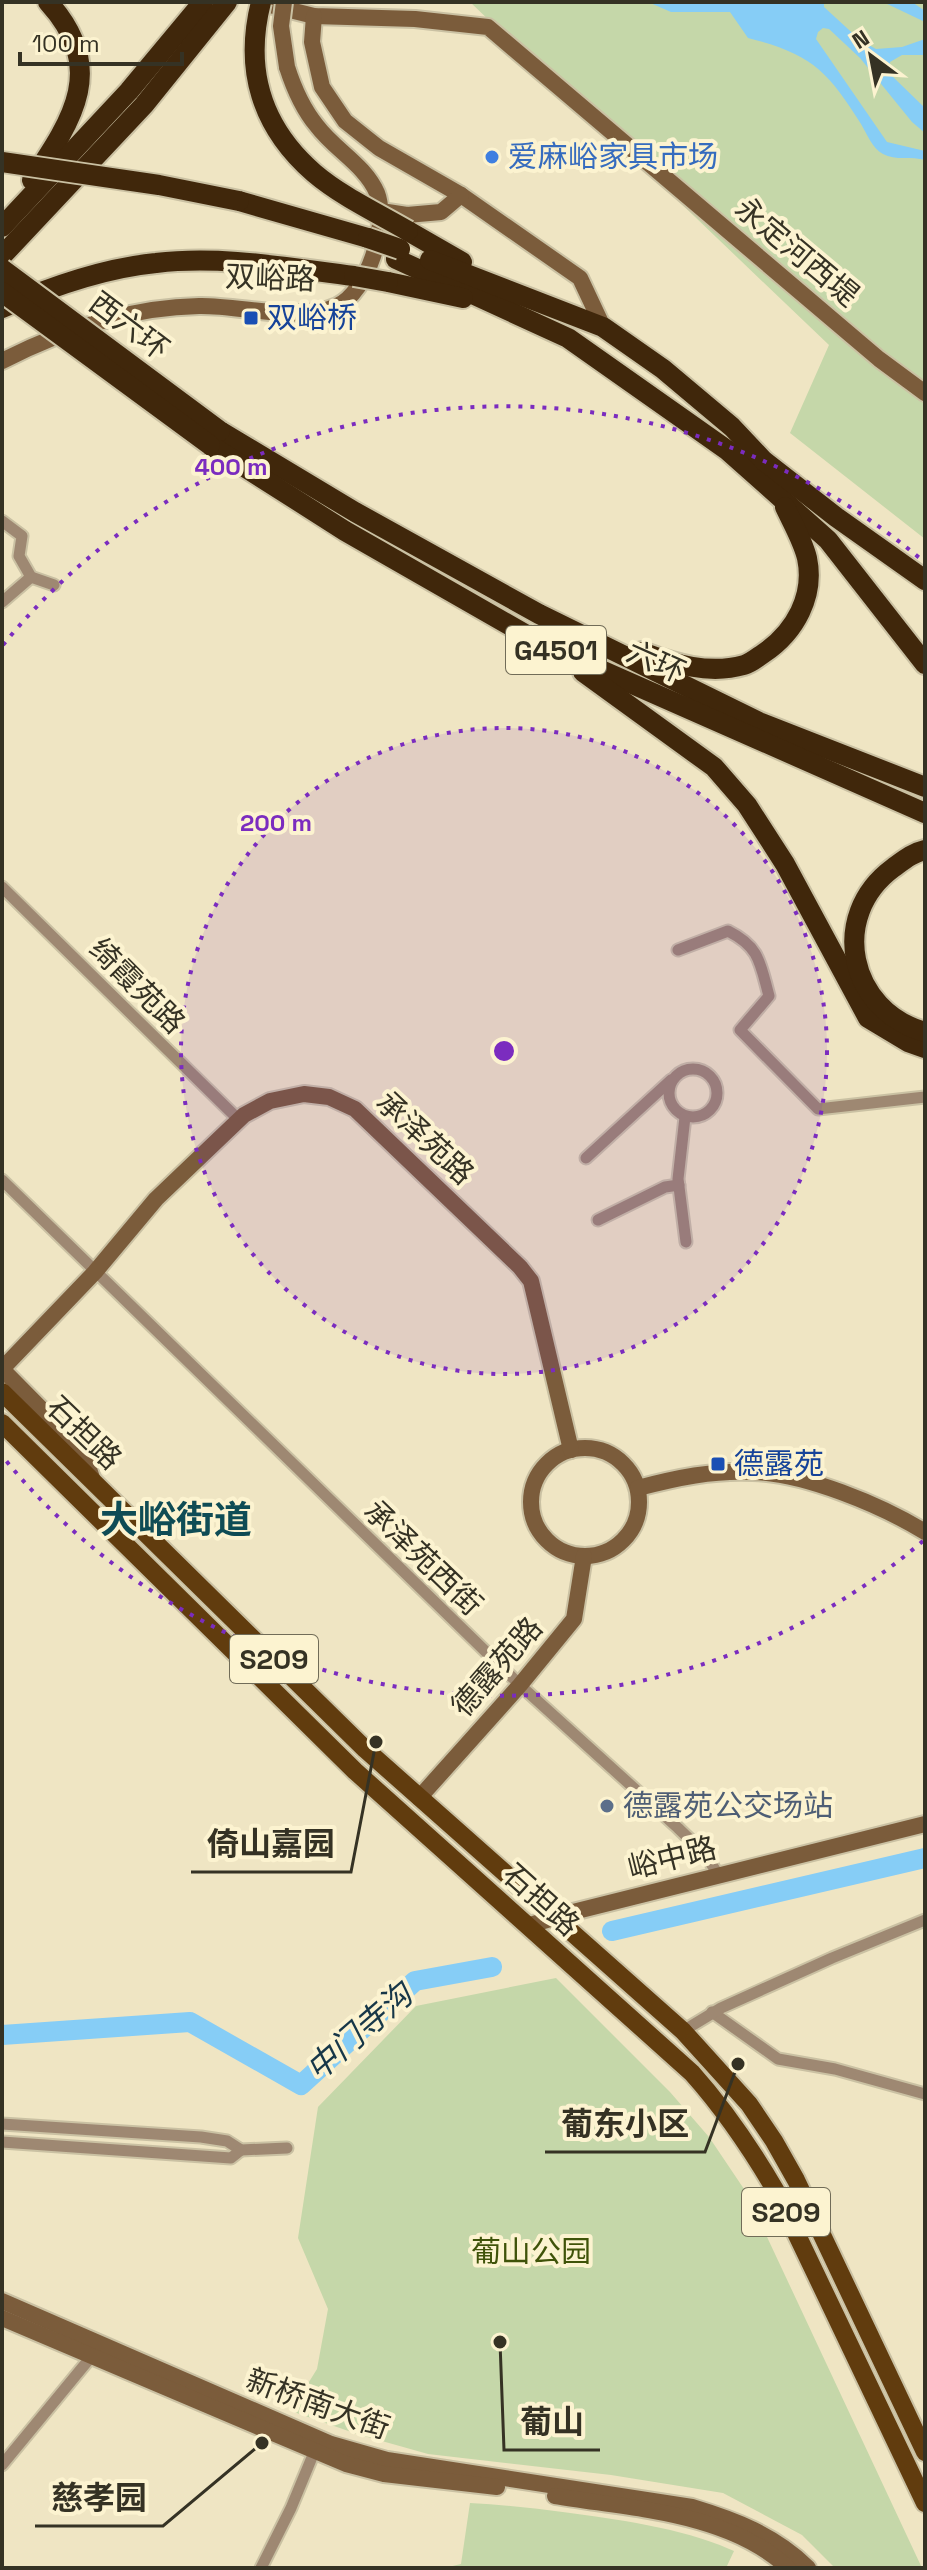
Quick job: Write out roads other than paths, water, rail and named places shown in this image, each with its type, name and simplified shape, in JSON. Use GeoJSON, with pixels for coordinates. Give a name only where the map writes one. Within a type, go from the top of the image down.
{"type":"FeatureCollection","features":[{"type":"Feature","properties":{"kind":"highway"},"geometry":{"type":"LineString","coordinates":[[2,226],[61,137],[74,109],[81,79],[78,49],[66,22],[48,2]]}},
{"type":"Feature","properties":{"kind":"highway"},"geometry":{"type":"LineString","coordinates":[[2,226],[137,98],[203,2]]}},
{"type":"Feature","properties":{"kind":"highway"},"geometry":{"type":"LineString","coordinates":[[2,256],[137,98],[227,2]]}},
{"type":"Feature","properties":{"kind":"highway"},"geometry":{"type":"LineString","coordinates":[[260,2],[253,36],[253,64],[259,92],[272,123],[291,150],[315,174],[401,246],[507,299],[727,450],[828,540],[925,664]]}},
{"type":"Feature","properties":{"kind":"highway"},"geometry":{"type":"LineString","coordinates":[[2,162],[159,185],[366,243],[401,246],[507,299]]}},
{"type":"Feature","properties":{"kind":"highway"},"geometry":{"type":"LineString","coordinates":[[2,175],[238,206]]}},
{"type":"Feature","properties":{"kind":"highway"},"geometry":{"type":"LineString","coordinates":[[2,308],[66,283],[156,263],[249,263],[507,299],[603,327],[663,369],[732,427],[888,595],[925,645]]}},
{"type":"Feature","properties":{"kind":"highway","name":"西六环"},"geometry":{"type":"LineString","coordinates":[[2,269],[215,438]]}},
{"type":"Feature","properties":{"kind":"highway","name":"西六环"},"geometry":{"type":"LineString","coordinates":[[2,292],[215,438]]}},
{"type":"Feature","properties":{"kind":"highway","name":"六环"},"geometry":{"type":"LineString","coordinates":[[215,438],[539,614],[759,722],[925,787]]}},
{"type":"Feature","properties":{"kind":"highway","name":"六环"},"geometry":{"type":"LineString","coordinates":[[215,438],[345,531],[544,645],[925,813]]}},
{"type":"Feature","properties":{"kind":"highway"},"geometry":{"type":"LineString","coordinates":[[764,461],[925,580]]}},
{"type":"Feature","properties":{"kind":"highway"},"geometry":{"type":"LineString","coordinates":[[539,614],[675,664],[709,669],[746,665],[782,641],[799,616],[807,592],[807,558],[782,499]]}},
{"type":"Feature","properties":{"kind":"highway"},"geometry":{"type":"LineString","coordinates":[[544,645],[714,767],[747,805],[785,864],[868,1018],[908,1042],[925,1048]]}},
{"type":"Feature","properties":{"kind":"highway"},"geometry":{"type":"LineString","coordinates":[[925,850],[915,852],[882,876],[859,912],[852,945],[863,982],[878,1005],[905,1026],[925,1032]]}},
{"type":"Feature","properties":{"kind":"main road","name":"石担路"},"geometry":{"type":"LineString","coordinates":[[2,1392],[365,1749],[683,2031],[749,2104],[802,2192],[925,2452]]}},
{"type":"Feature","properties":{"kind":"main road","name":"石担路"},"geometry":{"type":"LineString","coordinates":[[2,1423],[355,1771],[692,2073],[723,2109],[749,2145],[777,2193],[925,2503]]}},
{"type":"Feature","properties":{"kind":"street"},"geometry":{"type":"LineString","coordinates":[[260,2],[314,16],[312,42],[322,87],[345,121],[379,148],[461,195],[580,278],[603,327]]}},
{"type":"Feature","properties":{"kind":"street"},"geometry":{"type":"LineString","coordinates":[[284,2],[281,26],[287,67],[296,97],[317,127],[366,174],[377,194],[381,211],[407,215],[441,212],[461,195]]}},
{"type":"Feature","properties":{"kind":"street","name":"永定河西堤"},"geometry":{"type":"LineString","coordinates":[[314,16],[415,19],[488,27],[867,349],[925,393]]}},
{"type":"Feature","properties":{"kind":"street","name":"双峪路"},"geometry":{"type":"LineString","coordinates":[[2,361],[101,320],[153,310],[200,306],[309,313],[333,308],[355,292],[370,267],[381,211]]}},
{"type":"Feature","properties":{"kind":"street"},"geometry":{"type":"LineString","coordinates":[[2,521],[22,536],[19,556],[31,577],[54,585]]}},
{"type":"Feature","properties":{"kind":"street"},"geometry":{"type":"LineString","coordinates":[[2,602],[31,577]]}},
{"type":"Feature","properties":{"kind":"street","name":"绮霞苑路"},"geometry":{"type":"LineString","coordinates":[[2,887],[239,1120]]}},
{"type":"Feature","properties":{"kind":"street"},"geometry":{"type":"LineString","coordinates":[[678,950],[728,931],[746,940],[759,960],[769,996],[740,1030],[818,1109],[925,1097]]}},
{"type":"Feature","properties":{"kind":"street"},"geometry":{"type":"LineString","coordinates":[[586,1158],[675,1077],[689,1069],[704,1071],[716,1082],[718,1099],[709,1112],[702,1117],[685,1117],[673,1107],[669,1092],[675,1077]]}},
{"type":"Feature","properties":{"kind":"street","name":"承泽苑路"},"geometry":{"type":"LineString","coordinates":[[2,1369],[95,1272],[156,1199],[239,1120],[270,1101],[304,1094],[329,1097],[355,1109],[531,1281],[571,1450]]}},
{"type":"Feature","properties":{"kind":"street"},"geometry":{"type":"LineString","coordinates":[[685,1117],[679,1185],[686,1242]]}},
{"type":"Feature","properties":{"kind":"street","name":"承泽苑西街"},"geometry":{"type":"LineString","coordinates":[[2,1180],[520,1685],[705,1854],[719,1876]]}},
{"type":"Feature","properties":{"kind":"street"},"geometry":{"type":"LineString","coordinates":[[598,1220],[665,1187],[679,1185]]}},
{"type":"Feature","properties":{"kind":"street"},"geometry":{"type":"LineString","coordinates":[[2,1369],[83,1451],[93,1481]]}},
{"type":"Feature","properties":{"kind":"street"},"geometry":{"type":"LineString","coordinates":[[588,1448],[605,1451],[620,1460],[638,1488],[640,1506],[636,1523],[626,1538],[613,1549],[596,1555],[561,1551],[546,1540],[536,1525],[531,1506],[533,1488],[541,1471],[554,1458],[571,1450],[588,1448]]}},
{"type":"Feature","properties":{"kind":"street"},"geometry":{"type":"LineString","coordinates":[[638,1488],[683,1476],[760,1472],[798,1479],[865,1502],[903,1518],[925,1532]]}},
{"type":"Feature","properties":{"kind":"street","name":"德露苑路"},"geometry":{"type":"LineString","coordinates":[[419,1798],[574,1619],[584,1556]]}},
{"type":"Feature","properties":{"kind":"street","name":"峪中路"},"geometry":{"type":"LineString","coordinates":[[527,1926],[925,1824]]}},
{"type":"Feature","properties":{"kind":"street"},"geometry":{"type":"LineString","coordinates":[[683,2031],[712,2012],[925,1920]]}},
{"type":"Feature","properties":{"kind":"street"},"geometry":{"type":"LineString","coordinates":[[712,2012],[778,2059],[835,2069],[925,2094]]}},
{"type":"Feature","properties":{"kind":"street"},"geometry":{"type":"LineString","coordinates":[[2,2124],[201,2137],[227,2141],[241,2150],[287,2148]]}},
{"type":"Feature","properties":{"kind":"street"},"geometry":{"type":"LineString","coordinates":[[2,2142],[231,2158],[241,2150]]}},
{"type":"Feature","properties":{"kind":"street","name":"新桥南大街"},"geometry":{"type":"LineString","coordinates":[[2,2301],[331,2444],[387,2460],[692,2507],[736,2520],[769,2537],[808,2568]]}},
{"type":"Feature","properties":{"kind":"street","name":"新桥南大街"},"geometry":{"type":"LineString","coordinates":[[2,2318],[346,2464],[384,2474],[513,2488],[690,2519],[732,2534],[777,2558],[788,2568]]}},
{"type":"Feature","properties":{"kind":"street"},"geometry":{"type":"LineString","coordinates":[[2,2465],[91,2357]]}},
{"type":"Feature","properties":{"kind":"street"},"geometry":{"type":"LineString","coordinates":[[261,2568],[315,2450]]}},
{"type":"Feature","properties":{"kind":"water"},"geometry":{"type":"Polygon","coordinates":[[[648,2],[824,2],[824,7],[860,40],[876,49],[902,47],[925,39],[925,55],[902,55],[890,62],[891,75],[925,108],[925,133],[912,122],[860,58],[829,29],[823,28],[816,39],[887,142],[925,151],[925,160],[893,157],[879,151],[827,77],[802,58],[748,38],[730,12],[671,12],[648,2]]]}},
{"type":"Feature","properties":{"kind":"water"},"geometry":{"type":"Polygon","coordinates":[[[883,2],[912,2],[925,11],[925,22],[883,2]]]}},
{"type":"Feature","properties":{"kind":"waterway","name":"中门寺沟"},"geometry":{"type":"LineString","coordinates":[[612,1931],[925,1858]]}},
{"type":"Feature","properties":{"kind":"waterway","name":"中门寺沟"},"geometry":{"type":"LineString","coordinates":[[2,2035],[190,2022],[301,2085],[415,1981],[492,1967]]}},
{"type":"Feature","properties":{"kind":"place","name":"爱麻峪家具市场"},"geometry":{"type":"Point","coordinates":[492,157]}},
{"type":"Feature","properties":{"kind":"place","name":"双峪桥"},"geometry":{"type":"Point","coordinates":[251,318]}},
{"type":"Feature","properties":{"kind":"place","name":"德露苑"},"geometry":{"type":"Point","coordinates":[718,1464]}},
{"type":"Feature","properties":{"kind":"place","name":"倚山嘉园"},"geometry":{"type":"Point","coordinates":[376,1742]}},
{"type":"Feature","properties":{"kind":"place","name":"德露苑公交场站"},"geometry":{"type":"Point","coordinates":[607,1806]}},
{"type":"Feature","properties":{"kind":"place","name":"葡东小区"},"geometry":{"type":"Point","coordinates":[738,2064]}},
{"type":"Feature","properties":{"kind":"place","name":"葡山"},"geometry":{"type":"Point","coordinates":[500,2342]}},
{"type":"Feature","properties":{"kind":"place","name":"慈孝园"},"geometry":{"type":"Point","coordinates":[262,2443]}},
{"type":"Feature","properties":{"kind":"district","name":"大峪街道"},"geometry":{"type":"Point","coordinates":[176,1520]}},
{"type":"Feature","properties":{"kind":"park label","name":"葡山公园"},"geometry":{"type":"Point","coordinates":[531,2252]}}]}
